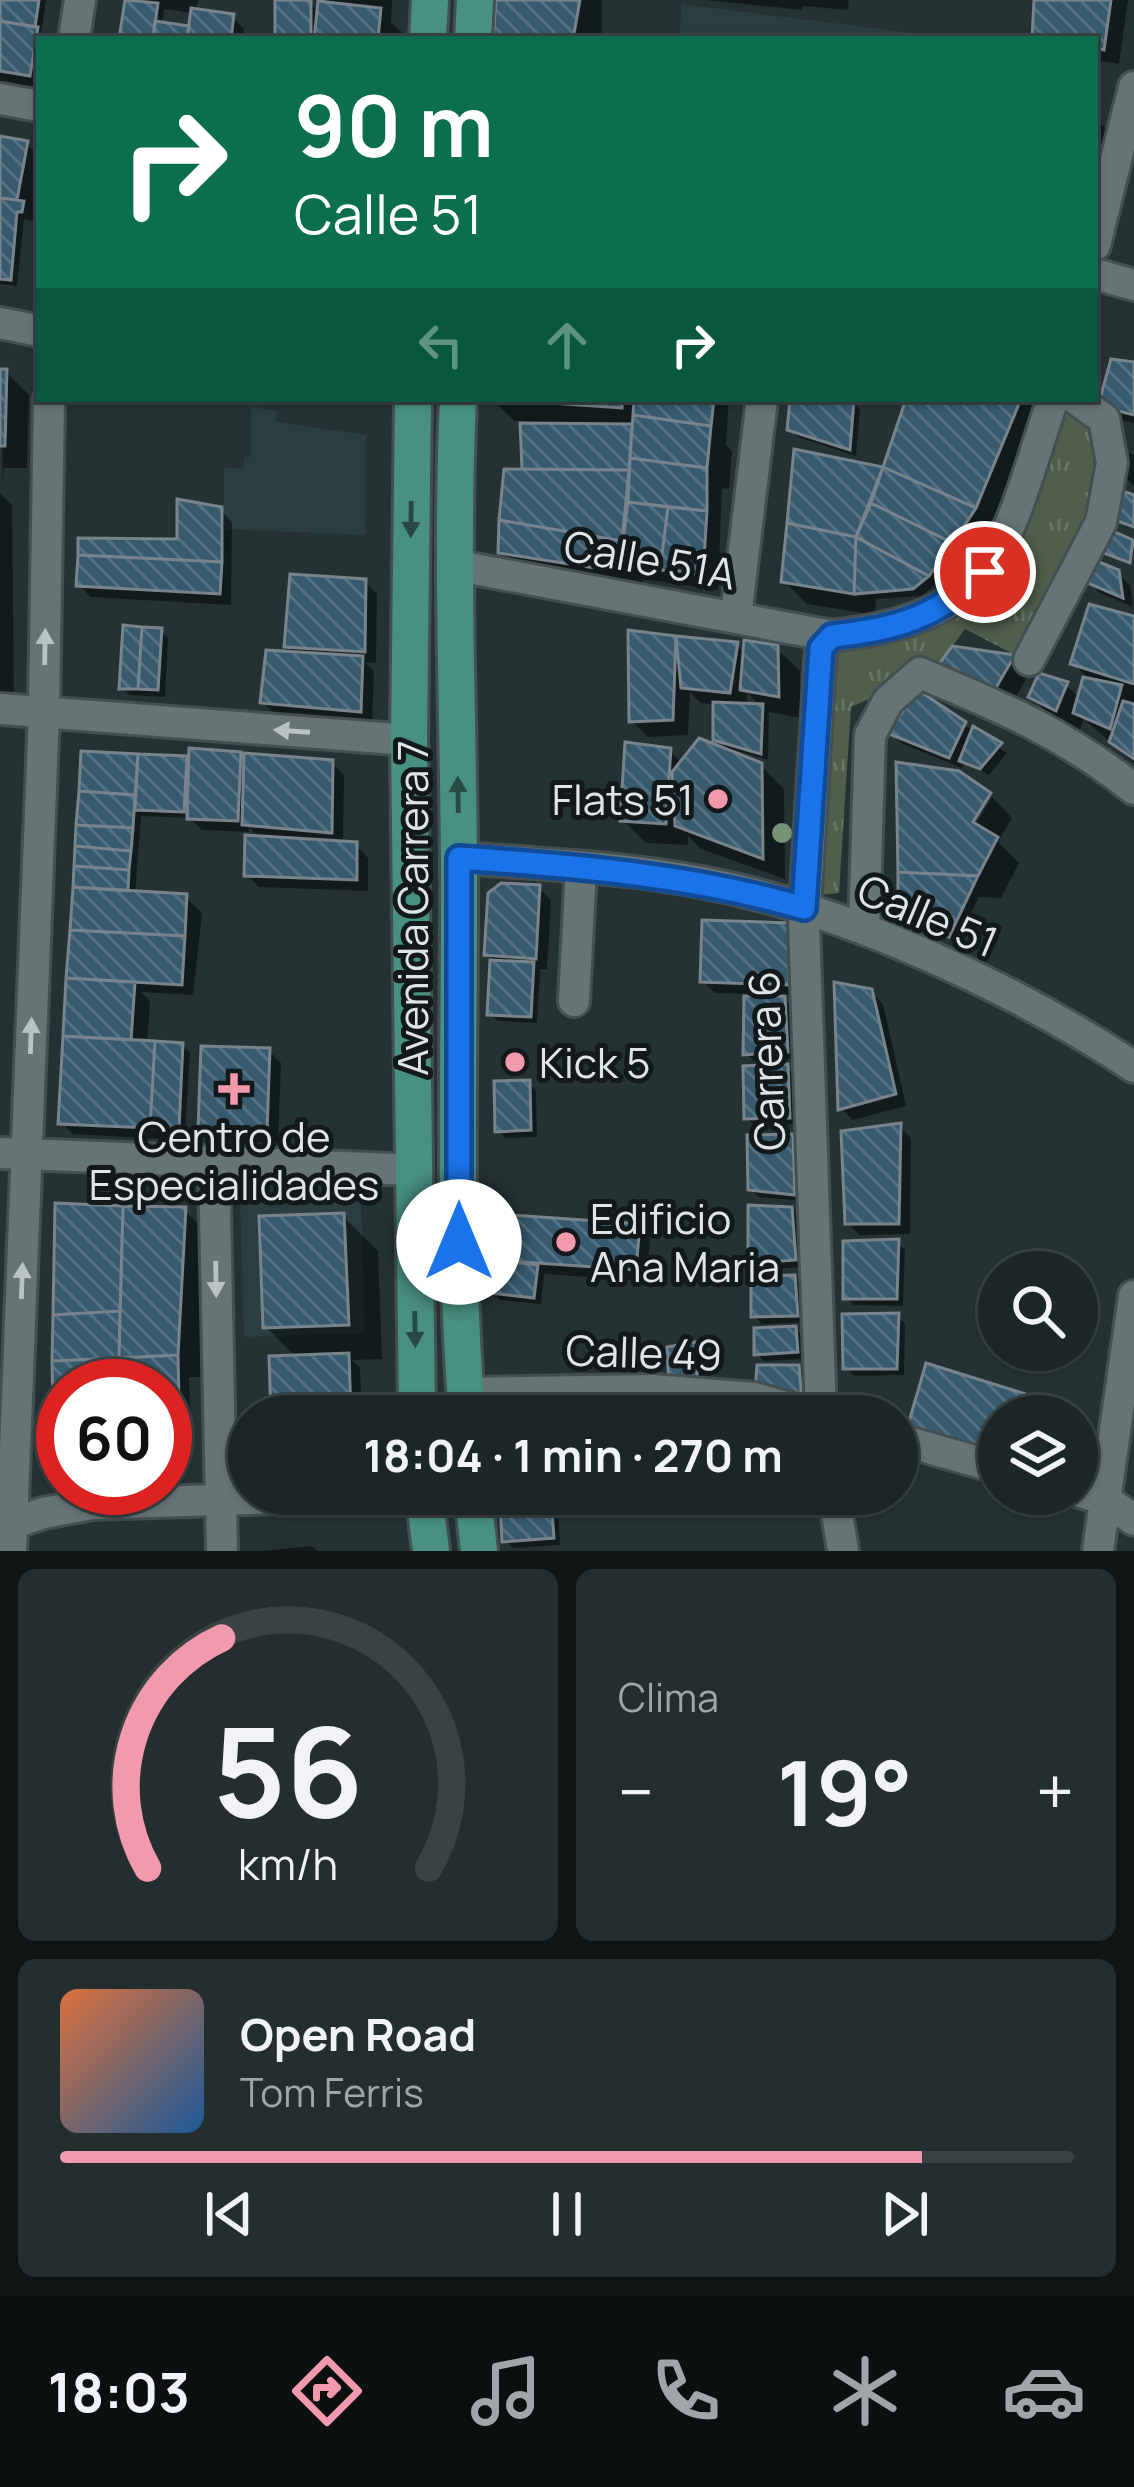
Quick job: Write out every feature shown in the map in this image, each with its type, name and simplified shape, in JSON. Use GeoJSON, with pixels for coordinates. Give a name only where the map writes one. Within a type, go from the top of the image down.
{"type":"FeatureCollection","features":[{"type":"Feature","properties":{"kind":"main road"},"geometry":{"type":"LineString","coordinates":[[428,36],[430,0]]}},
{"type":"Feature","properties":{"kind":"main road"},"geometry":{"type":"LineString","coordinates":[[473,36],[475,0]]}},
{"type":"Feature","properties":{"kind":"main road","name":"Avenida Carrera 7"},"geometry":{"type":"LineString","coordinates":[[409,402],[417,1395]]}},
{"type":"Feature","properties":{"kind":"main road","name":"Avenida Carrera 7"},"geometry":{"type":"LineString","coordinates":[[458,402],[453,566],[459,1242],[466,1395]]}},
{"type":"Feature","properties":{"kind":"main road"},"geometry":{"type":"LineString","coordinates":[[427,1515],[431,1551]]}},
{"type":"Feature","properties":{"kind":"main road"},"geometry":{"type":"LineString","coordinates":[[475,1515],[479,1551]]}},
{"type":"Feature","properties":{"kind":"street"},"geometry":{"type":"LineString","coordinates":[[74,36],[80,0]]}},
{"type":"Feature","properties":{"kind":"street"},"geometry":{"type":"LineString","coordinates":[[1098,233],[1134,87]]}},
{"type":"Feature","properties":{"kind":"street"},"geometry":{"type":"LineString","coordinates":[[0,99],[36,105]]}},
{"type":"Feature","properties":{"kind":"street"},"geometry":{"type":"LineString","coordinates":[[1098,275],[1134,284]]}},
{"type":"Feature","properties":{"kind":"street"},"geometry":{"type":"LineString","coordinates":[[0,323],[36,330]]}},
{"type":"Feature","properties":{"kind":"street"},"geometry":{"type":"LineString","coordinates":[[49,402],[44,711],[13,1153],[8,1534],[92,1504],[228,1499]]}},
{"type":"Feature","properties":{"kind":"street"},"geometry":{"type":"LineString","coordinates":[[736,617],[762,402]]}},
{"type":"Feature","properties":{"kind":"street"},"geometry":{"type":"LineString","coordinates":[[832,636],[924,618],[985,572],[1004,543],[1053,402]]}},
{"type":"Feature","properties":{"kind":"street"},"geometry":{"type":"LineString","coordinates":[[1029,660],[1101,522],[1112,463],[1104,419],[1080,402]]}},
{"type":"Feature","properties":{"kind":"street","name":"Calle 51A"},"geometry":{"type":"LineString","coordinates":[[453,566],[832,636]]}},
{"type":"Feature","properties":{"kind":"street","name":"Carrera 6"},"geometry":{"type":"LineString","coordinates":[[818,1395],[804,908],[821,648],[832,636]]}},
{"type":"Feature","properties":{"kind":"street"},"geometry":{"type":"LineString","coordinates":[[863,929],[871,735],[887,701],[920,673],[1020,714],[1092,755],[1134,789]]}},
{"type":"Feature","properties":{"kind":"street"},"geometry":{"type":"LineString","coordinates":[[0,709],[409,740]]}},
{"type":"Feature","properties":{"kind":"street","name":"Calle 51"},"geometry":{"type":"LineString","coordinates":[[459,858],[703,882],[804,908],[863,929],[1019,1000],[1134,1067]]}},
{"type":"Feature","properties":{"kind":"street"},"geometry":{"type":"LineString","coordinates":[[574,1001],[581,867]]}},
{"type":"Feature","properties":{"kind":"street"},"geometry":{"type":"LineString","coordinates":[[13,1153],[416,1170]]}},
{"type":"Feature","properties":{"kind":"street"},"geometry":{"type":"LineString","coordinates":[[214,1162],[222,1551]]}},
{"type":"Feature","properties":{"kind":"street"},"geometry":{"type":"LineString","coordinates":[[1098,1467],[1134,1296]]}},
{"type":"Feature","properties":{"kind":"street","name":"Calle 49"},"geometry":{"type":"LineString","coordinates":[[590,1395],[652,1390],[716,1395]]}},
{"type":"Feature","properties":{"kind":"street"},"geometry":{"type":"LineString","coordinates":[[918,1445],[978,1462]]}},
{"type":"Feature","properties":{"kind":"street"},"geometry":{"type":"LineString","coordinates":[[1098,1499],[1134,1520]]}},
{"type":"Feature","properties":{"kind":"street"},"geometry":{"type":"LineString","coordinates":[[837,1515],[843,1551]]}},
{"type":"Feature","properties":{"kind":"street"},"geometry":{"type":"LineString","coordinates":[[1094,1515],[1098,1551]]}},
{"type":"Feature","properties":{"kind":"shaded area"},"geometry":{"type":"Polygon","coordinates":[[[681,4],[937,36],[680,36],[681,4]]]}},
{"type":"Feature","properties":{"kind":"shaded area"},"geometry":{"type":"Polygon","coordinates":[[[251,406],[277,411],[276,422],[366,435],[365,535],[224,529],[224,467],[243,469],[244,457],[251,457],[251,406]]]}},
{"type":"Feature","properties":{"kind":"shaded area"},"geometry":{"type":"Polygon","coordinates":[[[361,1195],[365,1333],[244,1337],[240,1199],[361,1195]]]}},
{"type":"Feature","properties":{"kind":"green space"},"geometry":{"type":"Polygon","coordinates":[[[1064,403],[1095,435],[1090,519],[1015,655],[965,629],[935,670],[851,707],[839,893],[811,896],[819,655],[1005,557],[1064,403]]]}},
{"type":"Feature","properties":{"kind":"building"},"geometry":{"type":"Polygon","coordinates":[[[0,0],[39,0],[35,27],[0,21],[0,0]]]}},
{"type":"Feature","properties":{"kind":"building"},"geometry":{"type":"Polygon","coordinates":[[[125,0],[158,3],[153,36],[119,36],[125,0]]]}},
{"type":"Feature","properties":{"kind":"building"},"geometry":{"type":"Polygon","coordinates":[[[275,0],[311,0],[311,36],[275,36],[275,0]]]}},
{"type":"Feature","properties":{"kind":"building"},"geometry":{"type":"Polygon","coordinates":[[[496,0],[580,0],[574,36],[493,36],[496,0]]]}},
{"type":"Feature","properties":{"kind":"building"},"geometry":{"type":"Polygon","coordinates":[[[1034,0],[1111,0],[1104,50],[1098,49],[1098,36],[1032,36],[1034,0]]]}},
{"type":"Feature","properties":{"kind":"building"},"geometry":{"type":"Polygon","coordinates":[[[318,1],[381,8],[378,36],[314,36],[318,1]]]}},
{"type":"Feature","properties":{"kind":"building"},"geometry":{"type":"Polygon","coordinates":[[[191,8],[234,14],[231,36],[187,36],[191,8]]]}},
{"type":"Feature","properties":{"kind":"building"},"geometry":{"type":"Polygon","coordinates":[[[0,21],[38,27],[30,76],[0,71],[0,21]]]}},
{"type":"Feature","properties":{"kind":"building"},"geometry":{"type":"Polygon","coordinates":[[[155,21],[189,26],[187,36],[153,36],[155,21]]]}},
{"type":"Feature","properties":{"kind":"building"},"geometry":{"type":"Polygon","coordinates":[[[0,136],[28,141],[17,200],[0,198],[0,136]]]}},
{"type":"Feature","properties":{"kind":"building"},"geometry":{"type":"Polygon","coordinates":[[[0,198],[24,201],[22,212],[17,212],[11,280],[0,279],[0,198]]]}},
{"type":"Feature","properties":{"kind":"building"},"geometry":{"type":"Polygon","coordinates":[[[1111,359],[1134,362],[1134,415],[1098,406],[1111,359]]]}},
{"type":"Feature","properties":{"kind":"building"},"geometry":{"type":"Polygon","coordinates":[[[0,369],[7,369],[5,446],[0,446],[0,369]]]}},
{"type":"Feature","properties":{"kind":"building"},"geometry":{"type":"Polygon","coordinates":[[[535,402],[622,402],[622,408],[535,402]]]}},
{"type":"Feature","properties":{"kind":"building"},"geometry":{"type":"Polygon","coordinates":[[[634,402],[714,402],[711,426],[633,415],[634,402]]]}},
{"type":"Feature","properties":{"kind":"building"},"geometry":{"type":"Polygon","coordinates":[[[790,402],[854,402],[850,450],[787,430],[790,402]]]}},
{"type":"Feature","properties":{"kind":"building"},"geometry":{"type":"Polygon","coordinates":[[[905,402],[1020,402],[976,508],[883,467],[905,402]]]}},
{"type":"Feature","properties":{"kind":"building"},"geometry":{"type":"Polygon","coordinates":[[[633,415],[711,426],[707,468],[630,458],[633,415]]]}},
{"type":"Feature","properties":{"kind":"building"},"geometry":{"type":"Polygon","coordinates":[[[520,423],[632,424],[629,470],[522,469],[520,423]]]}},
{"type":"Feature","properties":{"kind":"building"},"geometry":{"type":"Polygon","coordinates":[[[794,449],[883,467],[856,537],[787,523],[794,449]]]}},
{"type":"Feature","properties":{"kind":"building"},"geometry":{"type":"Polygon","coordinates":[[[630,458],[707,468],[707,511],[628,502],[630,458]]]}},
{"type":"Feature","properties":{"kind":"building"},"geometry":{"type":"Polygon","coordinates":[[[883,467],[976,508],[953,543],[871,503],[883,467]]]}},
{"type":"Feature","properties":{"kind":"building"},"geometry":{"type":"Polygon","coordinates":[[[504,469],[629,470],[622,541],[499,520],[504,469]]]}},
{"type":"Feature","properties":{"kind":"building"},"geometry":{"type":"Polygon","coordinates":[[[1120,490],[1134,495],[1134,527],[1115,520],[1120,490]]]}},
{"type":"Feature","properties":{"kind":"building"},"geometry":{"type":"Polygon","coordinates":[[[177,499],[222,507],[222,562],[78,555],[78,538],[177,539],[177,499]]]}},
{"type":"Feature","properties":{"kind":"building"},"geometry":{"type":"Polygon","coordinates":[[[628,502],[668,507],[660,570],[620,563],[628,502]]]}},
{"type":"Feature","properties":{"kind":"building"},"geometry":{"type":"Polygon","coordinates":[[[871,503],[953,543],[929,576],[856,537],[871,503]]]}},
{"type":"Feature","properties":{"kind":"building"},"geometry":{"type":"Polygon","coordinates":[[[668,507],[707,511],[703,575],[660,570],[668,507]]]}},
{"type":"Feature","properties":{"kind":"building"},"geometry":{"type":"Polygon","coordinates":[[[499,520],[622,541],[621,572],[498,553],[499,520]]]}},
{"type":"Feature","properties":{"kind":"building"},"geometry":{"type":"Polygon","coordinates":[[[787,523],[856,537],[854,594],[781,582],[787,523]]]}},
{"type":"Feature","properties":{"kind":"building"},"geometry":{"type":"Polygon","coordinates":[[[1108,529],[1133,540],[1130,563],[1104,553],[1108,529]]]}},
{"type":"Feature","properties":{"kind":"building"},"geometry":{"type":"Polygon","coordinates":[[[856,537],[929,576],[913,589],[854,594],[856,537]]]}},
{"type":"Feature","properties":{"kind":"building"},"geometry":{"type":"Polygon","coordinates":[[[78,555],[222,562],[220,594],[76,586],[78,555]]]}},
{"type":"Feature","properties":{"kind":"building"},"geometry":{"type":"Polygon","coordinates":[[[1092,559],[1119,570],[1123,598],[1085,582],[1092,559]]]}},
{"type":"Feature","properties":{"kind":"building"},"geometry":{"type":"Polygon","coordinates":[[[290,574],[366,579],[365,652],[284,647],[290,574]]]}},
{"type":"Feature","properties":{"kind":"building"},"geometry":{"type":"Polygon","coordinates":[[[1089,604],[1134,616],[1134,684],[1070,664],[1089,604]]]}},
{"type":"Feature","properties":{"kind":"building"},"geometry":{"type":"Polygon","coordinates":[[[123,625],[142,627],[138,689],[119,689],[123,625]]]}},
{"type":"Feature","properties":{"kind":"building"},"geometry":{"type":"Polygon","coordinates":[[[142,627],[162,628],[158,690],[138,689],[142,627]]]}},
{"type":"Feature","properties":{"kind":"building"},"geometry":{"type":"Polygon","coordinates":[[[628,630],[676,636],[673,720],[629,722],[628,630]]]}},
{"type":"Feature","properties":{"kind":"building"},"geometry":{"type":"Polygon","coordinates":[[[676,636],[738,642],[730,693],[681,688],[676,636]]]}},
{"type":"Feature","properties":{"kind":"building"},"geometry":{"type":"Polygon","coordinates":[[[744,640],[778,645],[779,697],[740,690],[744,640]]]}},
{"type":"Feature","properties":{"kind":"building"},"geometry":{"type":"Polygon","coordinates":[[[952,646],[1015,655],[993,693],[935,670],[952,646]]]}},
{"type":"Feature","properties":{"kind":"building"},"geometry":{"type":"Polygon","coordinates":[[[266,650],[363,656],[361,712],[260,703],[266,650]]]}},
{"type":"Feature","properties":{"kind":"building"},"geometry":{"type":"Polygon","coordinates":[[[1039,673],[1068,682],[1056,711],[1028,697],[1039,673]]]}},
{"type":"Feature","properties":{"kind":"building"},"geometry":{"type":"Polygon","coordinates":[[[1083,677],[1122,685],[1110,729],[1073,713],[1083,677]]]}},
{"type":"Feature","properties":{"kind":"building"},"geometry":{"type":"Polygon","coordinates":[[[918,690],[966,722],[949,758],[887,733],[918,690]]]}},
{"type":"Feature","properties":{"kind":"building"},"geometry":{"type":"Polygon","coordinates":[[[1123,701],[1134,704],[1134,759],[1109,742],[1123,701]]]}},
{"type":"Feature","properties":{"kind":"building"},"geometry":{"type":"Polygon","coordinates":[[[713,702],[763,704],[761,754],[713,740],[713,702]]]}},
{"type":"Feature","properties":{"kind":"building"},"geometry":{"type":"Polygon","coordinates":[[[973,726],[1002,743],[980,769],[959,761],[973,726]]]}},
{"type":"Feature","properties":{"kind":"building","name":"Flats 51"},"geometry":{"type":"Polygon","coordinates":[[[699,738],[762,763],[763,859],[675,826],[672,772],[699,738]]]}},
{"type":"Feature","properties":{"kind":"building"},"geometry":{"type":"Polygon","coordinates":[[[625,742],[671,748],[666,824],[620,821],[625,742]]]}},
{"type":"Feature","properties":{"kind":"building"},"geometry":{"type":"Polygon","coordinates":[[[189,748],[241,752],[238,821],[187,819],[189,748]]]}},
{"type":"Feature","properties":{"kind":"building"},"geometry":{"type":"Polygon","coordinates":[[[81,751],[138,754],[135,795],[79,791],[81,751]]]}},
{"type":"Feature","properties":{"kind":"building"},"geometry":{"type":"Polygon","coordinates":[[[244,753],[333,760],[332,833],[242,825],[244,753]]]}},
{"type":"Feature","properties":{"kind":"building"},"geometry":{"type":"Polygon","coordinates":[[[138,754],[187,756],[184,812],[135,810],[138,754]]]}},
{"type":"Feature","properties":{"kind":"building"},"geometry":{"type":"Polygon","coordinates":[[[896,762],[959,771],[991,793],[973,822],[998,837],[978,876],[898,872],[896,762]]]}},
{"type":"Feature","properties":{"kind":"building"},"geometry":{"type":"Polygon","coordinates":[[[79,791],[135,795],[133,828],[76,825],[79,791]]]}},
{"type":"Feature","properties":{"kind":"building"},"geometry":{"type":"Polygon","coordinates":[[[76,825],[133,828],[131,851],[75,846],[76,825]]]}},
{"type":"Feature","properties":{"kind":"building"},"geometry":{"type":"Polygon","coordinates":[[[245,835],[357,842],[357,880],[244,876],[245,835]]]}},
{"type":"Feature","properties":{"kind":"building"},"geometry":{"type":"Polygon","coordinates":[[[75,846],[131,851],[129,870],[74,866],[75,846]]]}},
{"type":"Feature","properties":{"kind":"building"},"geometry":{"type":"Polygon","coordinates":[[[74,866],[129,870],[128,891],[73,887],[74,866]]]}},
{"type":"Feature","properties":{"kind":"building"},"geometry":{"type":"Polygon","coordinates":[[[898,872],[978,876],[949,937],[898,918],[898,872]]]}},
{"type":"Feature","properties":{"kind":"building"},"geometry":{"type":"Polygon","coordinates":[[[501,883],[540,885],[536,959],[484,955],[488,893],[501,883]]]}},
{"type":"Feature","properties":{"kind":"building"},"geometry":{"type":"Polygon","coordinates":[[[73,887],[187,894],[185,936],[70,930],[73,887]]]}},
{"type":"Feature","properties":{"kind":"building"},"geometry":{"type":"Polygon","coordinates":[[[702,920],[790,923],[789,985],[700,982],[702,920]]]}},
{"type":"Feature","properties":{"kind":"building"},"geometry":{"type":"Polygon","coordinates":[[[70,930],[185,936],[182,985],[66,978],[70,930]]]}},
{"type":"Feature","properties":{"kind":"building"},"geometry":{"type":"Polygon","coordinates":[[[490,960],[534,962],[531,1017],[487,1015],[490,960]]]}},
{"type":"Feature","properties":{"kind":"building"},"geometry":{"type":"Polygon","coordinates":[[[66,978],[135,982],[131,1040],[63,1036],[66,978]]]}},
{"type":"Feature","properties":{"kind":"building"},"geometry":{"type":"Polygon","coordinates":[[[834,982],[872,989],[896,1094],[838,1110],[834,982]]]}},
{"type":"Feature","properties":{"kind":"building"},"geometry":{"type":"Polygon","coordinates":[[[744,996],[785,996],[788,1052],[743,1055],[744,996]]]}},
{"type":"Feature","properties":{"kind":"building"},"geometry":{"type":"Polygon","coordinates":[[[63,1036],[155,1041],[150,1128],[58,1124],[63,1036]]]}},
{"type":"Feature","properties":{"kind":"building"},"geometry":{"type":"Polygon","coordinates":[[[155,1041],[183,1043],[179,1129],[150,1128],[155,1041]]]}},
{"type":"Feature","properties":{"kind":"building","name":"Centro de Especialidades"},"geometry":{"type":"Polygon","coordinates":[[[201,1046],[270,1048],[267,1132],[198,1130],[201,1046]]]}},
{"type":"Feature","properties":{"kind":"building"},"geometry":{"type":"Polygon","coordinates":[[[788,1064],[790,1118],[744,1119],[743,1066],[788,1064]]]}},
{"type":"Feature","properties":{"kind":"building"},"geometry":{"type":"Polygon","coordinates":[[[530,1080],[531,1130],[495,1132],[494,1081],[530,1080]]]}},
{"type":"Feature","properties":{"kind":"building"},"geometry":{"type":"Polygon","coordinates":[[[901,1123],[899,1224],[845,1224],[841,1131],[901,1123]]]}},
{"type":"Feature","properties":{"kind":"building"},"geometry":{"type":"Polygon","coordinates":[[[793,1134],[795,1195],[748,1190],[747,1135],[793,1134]]]}},
{"type":"Feature","properties":{"kind":"building"},"geometry":{"type":"Polygon","coordinates":[[[55,1203],[123,1206],[120,1311],[53,1315],[55,1203]]]}},
{"type":"Feature","properties":{"kind":"building"},"geometry":{"type":"Polygon","coordinates":[[[748,1205],[792,1207],[796,1260],[748,1264],[748,1205]]]}},
{"type":"Feature","properties":{"kind":"building"},"geometry":{"type":"Polygon","coordinates":[[[123,1206],[186,1207],[178,1355],[119,1358],[123,1206]]]}},
{"type":"Feature","properties":{"kind":"building"},"geometry":{"type":"Polygon","coordinates":[[[344,1213],[349,1325],[263,1328],[259,1216],[344,1213]]]}},
{"type":"Feature","properties":{"kind":"building","name":"Edificio Ana Maria"},"geometry":{"type":"Polygon","coordinates":[[[496,1214],[640,1224],[636,1270],[492,1260],[496,1214]]]}},
{"type":"Feature","properties":{"kind":"building"},"geometry":{"type":"Polygon","coordinates":[[[899,1239],[897,1299],[843,1299],[843,1241],[899,1239]]]}},
{"type":"Feature","properties":{"kind":"building"},"geometry":{"type":"Polygon","coordinates":[[[492,1260],[538,1265],[534,1298],[489,1293],[492,1260]]]}},
{"type":"Feature","properties":{"kind":"building"},"geometry":{"type":"Polygon","coordinates":[[[795,1275],[798,1316],[751,1317],[751,1276],[795,1275]]]}},
{"type":"Feature","properties":{"kind":"building"},"geometry":{"type":"Polygon","coordinates":[[[120,1311],[119,1358],[52,1359],[53,1315],[120,1311]]]}},
{"type":"Feature","properties":{"kind":"building"},"geometry":{"type":"Polygon","coordinates":[[[899,1313],[897,1369],[843,1369],[842,1314],[899,1313]]]}},
{"type":"Feature","properties":{"kind":"building"},"geometry":{"type":"Polygon","coordinates":[[[796,1326],[798,1352],[754,1355],[754,1328],[796,1326]]]}},
{"type":"Feature","properties":{"kind":"building"},"geometry":{"type":"Polygon","coordinates":[[[695,1342],[698,1389],[669,1385],[667,1347],[695,1342]]]}},
{"type":"Feature","properties":{"kind":"building"},"geometry":{"type":"Polygon","coordinates":[[[349,1353],[350,1395],[270,1395],[269,1356],[349,1353]]]}},
{"type":"Feature","properties":{"kind":"building"},"geometry":{"type":"Polygon","coordinates":[[[178,1355],[178,1359],[119,1359],[178,1355]]]}},
{"type":"Feature","properties":{"kind":"building"},"geometry":{"type":"Polygon","coordinates":[[[926,1363],[1029,1395],[978,1395],[978,1446],[918,1428],[917,1395],[926,1363]]]}},
{"type":"Feature","properties":{"kind":"building"},"geometry":{"type":"Polygon","coordinates":[[[757,1365],[799,1365],[802,1395],[755,1394],[757,1365]]]}},
{"type":"Feature","properties":{"kind":"building"},"geometry":{"type":"Polygon","coordinates":[[[501,1515],[552,1515],[554,1538],[502,1542],[501,1515]]]}},
{"type":"Feature","properties":{"kind":"place","name":"Flats 51"},"geometry":{"type":"Point","coordinates":[718,799]}},
{"type":"Feature","properties":{"kind":"place","name":"Kick 5"},"geometry":{"type":"Point","coordinates":[515,1062]}},
{"type":"Feature","properties":{"kind":"place","name":"Centro de Especialidades"},"geometry":{"type":"Point","coordinates":[234,1089]}},
{"type":"Feature","properties":{"kind":"place","name":"Edificio Ana Maria"},"geometry":{"type":"Point","coordinates":[566,1242]}},
{"type":"Feature","properties":{"kind":"route"},"geometry":{"type":"LineString","coordinates":[[459,1242],[459,858],[703,882],[804,908],[821,648],[832,636],[924,618],[985,572]]}}]}
